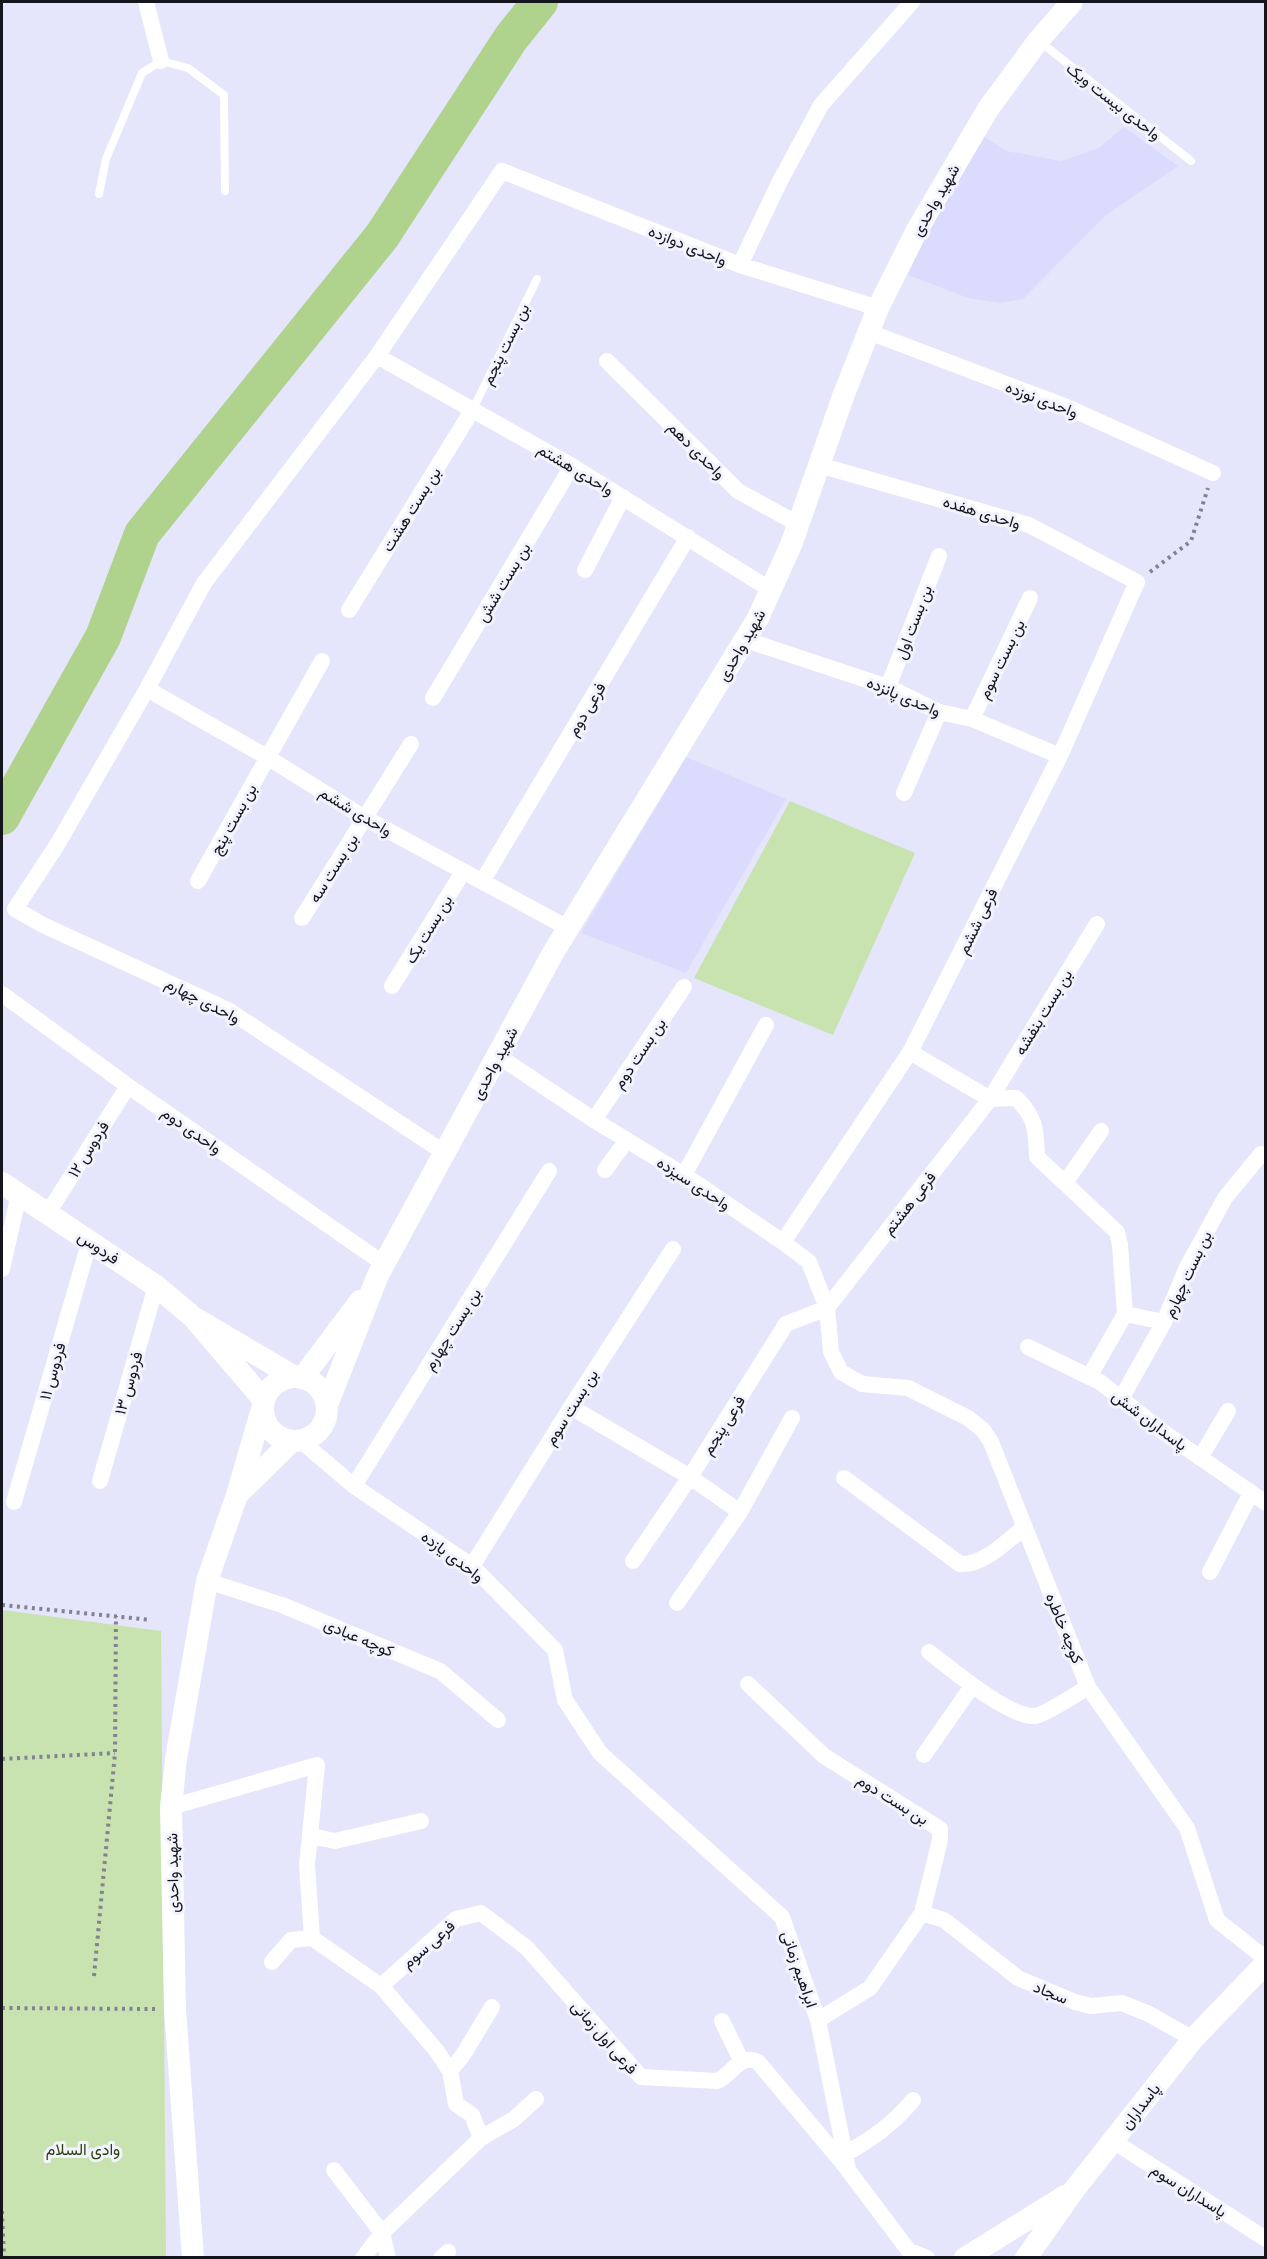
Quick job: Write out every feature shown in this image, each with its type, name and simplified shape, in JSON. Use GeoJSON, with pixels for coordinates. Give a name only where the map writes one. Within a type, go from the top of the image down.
{"type":"FeatureCollection","features":[{"type":"Feature","properties":{"kind":"street"},"geometry":{"type":"LineString","coordinates":[[146,2],[161,61]]}},
{"type":"Feature","properties":{"kind":"street"},"geometry":{"type":"LineString","coordinates":[[740,265],[779,183],[821,105],[912,2]]}},
{"type":"Feature","properties":{"kind":"street","name":"شهید واحدی"},"geometry":{"type":"LineString","coordinates":[[381,1269],[568,928],[746,640],[771,590],[798,524],[878,308],[917,230],[988,109],[1038,41],[1072,2]]}},
{"type":"Feature","properties":{"kind":"street","name":"واحدی دوازده"},"geometry":{"type":"LineString","coordinates":[[377,356],[502,171],[740,265],[878,308]]}},
{"type":"Feature","properties":{"kind":"street","name":"واحدی نوزده"},"geometry":{"type":"LineString","coordinates":[[869,332],[1066,407],[1213,473]]}},
{"type":"Feature","properties":{"kind":"street"},"geometry":{"type":"LineString","coordinates":[[147,689],[204,583],[377,356]]}},
{"type":"Feature","properties":{"kind":"street","name":"واحدی هشتم"},"geometry":{"type":"LineString","coordinates":[[377,356],[572,466],[771,590]]}},
{"type":"Feature","properties":{"kind":"street","name":"واحدی دهم"},"geometry":{"type":"LineString","coordinates":[[607,361],[738,491],[798,524]]}},
{"type":"Feature","properties":{"kind":"street","name":"بن بست هشت"},"geometry":{"type":"LineString","coordinates":[[349,610],[473,409]]}},
{"type":"Feature","properties":{"kind":"street","name":"واحدی هفده"},"geometry":{"type":"LineString","coordinates":[[819,465],[1029,525],[1137,582]]}},
{"type":"Feature","properties":{"kind":"street","name":"بن بست شش"},"geometry":{"type":"LineString","coordinates":[[433,698],[572,466]]}},
{"type":"Feature","properties":{"kind":"street"},"geometry":{"type":"LineString","coordinates":[[585,570],[623,497]]}},
{"type":"Feature","properties":{"kind":"street","name":"فرعی دوم"},"geometry":{"type":"LineString","coordinates":[[483,880],[688,537]]}},
{"type":"Feature","properties":{"kind":"street","name":"بن بست اول"},"geometry":{"type":"LineString","coordinates":[[888,687],[939,556]]}},
{"type":"Feature","properties":{"kind":"street","name":"فرعی ششم"},"geometry":{"type":"LineString","coordinates":[[783,1242],[910,1052],[1060,756],[1137,582]]}},
{"type":"Feature","properties":{"kind":"street","name":"بن بست سوم"},"geometry":{"type":"LineString","coordinates":[[972,719],[1030,598]]}},
{"type":"Feature","properties":{"kind":"street","name":"واحدی پانزده"},"geometry":{"type":"LineString","coordinates":[[746,640],[888,687],[939,712],[972,719],[1060,756]]}},
{"type":"Feature","properties":{"kind":"street"},"geometry":{"type":"LineString","coordinates":[[267,757],[322,661]]}},
{"type":"Feature","properties":{"kind":"street","name":"واحدی ششم"},"geometry":{"type":"LineString","coordinates":[[147,689],[267,757],[365,818],[568,928]]}},
{"type":"Feature","properties":{"kind":"street","name":"واحدی چهارم"},"geometry":{"type":"LineString","coordinates":[[147,689],[57,845],[15,909],[228,1010],[445,1153]]}},
{"type":"Feature","properties":{"kind":"street"},"geometry":{"type":"LineString","coordinates":[[904,793],[939,712]]}},
{"type":"Feature","properties":{"kind":"street","name":"بن بست سه"},"geometry":{"type":"LineString","coordinates":[[302,918],[411,744]]}},
{"type":"Feature","properties":{"kind":"street","name":"بن بست پنج"},"geometry":{"type":"LineString","coordinates":[[198,881],[267,757]]}},
{"type":"Feature","properties":{"kind":"street","name":"بن بست یک"},"geometry":{"type":"LineString","coordinates":[[393,986],[462,872]]}},
{"type":"Feature","properties":{"kind":"street","name":"بن بست بنفشه"},"geometry":{"type":"LineString","coordinates":[[990,1099],[1097,924]]}},
{"type":"Feature","properties":{"kind":"street","name":"بن بست دوم"},"geometry":{"type":"LineString","coordinates":[[594,1120],[684,987]]}},
{"type":"Feature","properties":{"kind":"street","name":"واحدی دوم"},"geometry":{"type":"LineString","coordinates":[[2,994],[381,1269]]}},
{"type":"Feature","properties":{"kind":"street"},"geometry":{"type":"LineString","coordinates":[[684,1175],[766,1025]]}},
{"type":"Feature","properties":{"kind":"street"},"geometry":{"type":"LineString","coordinates":[[910,1052],[990,1099],[1016,1098],[1029,1112],[1036,1128],[1037,1156],[1117,1232],[1125,1314],[1089,1377]]}},
{"type":"Feature","properties":{"kind":"street","name":"واحدی سیزده"},"geometry":{"type":"LineString","coordinates":[[498,1056],[594,1120],[684,1175],[809,1262],[827,1308],[831,1352]]}},
{"type":"Feature","properties":{"kind":"street","name":"فردوس ۱۲"},"geometry":{"type":"LineString","coordinates":[[48,1213],[128,1086]]}},
{"type":"Feature","properties":{"kind":"street","name":"فرعی هشتم"},"geometry":{"type":"LineString","coordinates":[[827,1308],[990,1099]]}},
{"type":"Feature","properties":{"kind":"street"},"geometry":{"type":"LineString","coordinates":[[1065,1183],[1101,1131]]}},
{"type":"Feature","properties":{"kind":"street"},"geometry":{"type":"LineString","coordinates":[[605,1170],[627,1140]]}},
{"type":"Feature","properties":{"kind":"street","name":"بن بست چهارم"},"geometry":{"type":"LineString","coordinates":[[1121,1399],[1164,1322],[1187,1267],[1225,1198],[1261,1154]]}},
{"type":"Feature","properties":{"kind":"street","name":"بن بست چهارم"},"geometry":{"type":"LineString","coordinates":[[354,1486],[549,1171]]}},
{"type":"Feature","properties":{"kind":"street"},"geometry":{"type":"LineString","coordinates":[[2,1269],[10,1189]]}},
{"type":"Feature","properties":{"kind":"street","name":"فردوس"},"geometry":{"type":"LineString","coordinates":[[10,1189],[156,1286],[193,1317]]}},
{"type":"Feature","properties":{"kind":"street","name":"فردوس ۱۱"},"geometry":{"type":"LineString","coordinates":[[14,1502],[90,1240]]}},
{"type":"Feature","properties":{"kind":"street","name":"بن بست سوم"},"geometry":{"type":"LineString","coordinates":[[472,1566],[673,1249]]}},
{"type":"Feature","properties":{"kind":"street"},"geometry":{"type":"LineString","coordinates":[[263,1404],[274,1383],[298,1377],[381,1269]]}},
{"type":"Feature","properties":{"kind":"street"},"geometry":{"type":"LineString","coordinates":[[237,1495],[296,1441],[317,1432],[323,1424],[327,1405],[381,1269]]}},
{"type":"Feature","properties":{"kind":"street","name":"فردوس ۱۳"},"geometry":{"type":"LineString","coordinates":[[100,1481],[156,1286]]}},
{"type":"Feature","properties":{"kind":"street","name":"فرعی پنجم"},"geometry":{"type":"LineString","coordinates":[[633,1561],[690,1477],[786,1324],[827,1308]]}},
{"type":"Feature","properties":{"kind":"street"},"geometry":{"type":"LineString","coordinates":[[1125,1314],[1164,1322]]}},
{"type":"Feature","properties":{"kind":"street"},"geometry":{"type":"LineString","coordinates":[[193,1317],[319,1388],[327,1405]]}},
{"type":"Feature","properties":{"kind":"street"},"geometry":{"type":"LineString","coordinates":[[193,1317],[263,1404],[268,1428],[283,1439],[296,1441]]}},
{"type":"Feature","properties":{"kind":"street","name":"پاسداران شش"},"geometry":{"type":"LineString","coordinates":[[1028,1347],[1100,1382],[1166,1434],[1266,1503]]}},
{"type":"Feature","properties":{"kind":"street","name":"كوچه خاطره"},"geometry":{"type":"LineString","coordinates":[[831,1352],[841,1372],[862,1384],[908,1388],[968,1418],[983,1430],[991,1442],[1088,1687],[1187,1828],[1217,1920],[1266,1961]]}},
{"type":"Feature","properties":{"kind":"street","name":"شهید واحدی"},"geometry":{"type":"LineString","coordinates":[[193,2258],[175,2009],[171,1807],[176,1759],[207,1581],[237,1495],[263,1404]]}},
{"type":"Feature","properties":{"kind":"street"},"geometry":{"type":"LineString","coordinates":[[571,1407],[690,1477],[740,1512]]}},
{"type":"Feature","properties":{"kind":"street"},"geometry":{"type":"LineString","coordinates":[[1200,1458],[1227,1411]]}},
{"type":"Feature","properties":{"kind":"street"},"geometry":{"type":"LineString","coordinates":[[678,1603],[740,1512],[792,1418]]}},
{"type":"Feature","properties":{"kind":"street","name":"واحدی یازده"},"geometry":{"type":"LineString","coordinates":[[296,1441],[354,1486],[472,1566],[555,1650],[566,1700]]}},
{"type":"Feature","properties":{"kind":"street"},"geometry":{"type":"LineString","coordinates":[[844,1478],[960,1564],[970,1565],[980,1561],[1025,1527]]}},
{"type":"Feature","properties":{"kind":"street"},"geometry":{"type":"LineString","coordinates":[[1210,1572],[1251,1493]]}},
{"type":"Feature","properties":{"kind":"street","name":"کوچه عبادی"},"geometry":{"type":"LineString","coordinates":[[207,1581],[282,1605],[440,1671],[498,1720]]}},
{"type":"Feature","properties":{"kind":"street"},"geometry":{"type":"LineString","coordinates":[[929,1652],[972,1686],[1023,1714],[1037,1716],[1088,1687]]}},
{"type":"Feature","properties":{"kind":"street","name":"بن بست دوم"},"geometry":{"type":"LineString","coordinates":[[748,1684],[824,1756],[940,1829],[940,1840],[922,1913],[870,1988],[818,2019]]}},
{"type":"Feature","properties":{"kind":"street"},"geometry":{"type":"LineString","coordinates":[[924,1755],[972,1686]]}},
{"type":"Feature","properties":{"kind":"street","name":"ابراهیم زمانی"},"geometry":{"type":"LineString","coordinates":[[566,1700],[600,1753],[782,1917],[818,2019],[847,2162],[909,2254],[927,2258]]}},
{"type":"Feature","properties":{"kind":"street"},"geometry":{"type":"LineString","coordinates":[[171,1807],[317,1765],[307,1865],[312,1938]]}},
{"type":"Feature","properties":{"kind":"street"},"geometry":{"type":"LineString","coordinates":[[310,1836],[335,1841],[421,1821]]}},
{"type":"Feature","properties":{"kind":"street","name":"فرعی سوم"},"geometry":{"type":"LineString","coordinates":[[381,1986],[456,1919],[481,1913]]}},
{"type":"Feature","properties":{"kind":"street","name":"فرعی اول زمانی"},"geometry":{"type":"LineString","coordinates":[[481,1913],[527,1948],[641,2077],[717,2081],[741,2060]]}},
{"type":"Feature","properties":{"kind":"street","name":"سجاد"},"geometry":{"type":"LineString","coordinates":[[922,1913],[944,1920],[1018,1978],[1075,2002],[1091,2006],[1122,2003],[1149,2014],[1192,2039]]}},
{"type":"Feature","properties":{"kind":"street"},"geometry":{"type":"LineString","coordinates":[[272,1962],[291,1940],[312,1938],[381,1986],[436,2050],[450,2071],[456,2104],[472,2115],[481,2138]]}},
{"type":"Feature","properties":{"kind":"street","name":"پاسداران"},"geometry":{"type":"LineString","coordinates":[[1026,2258],[1074,2190],[1192,2039],[1266,1961]]}},
{"type":"Feature","properties":{"kind":"street"},"geometry":{"type":"LineString","coordinates":[[450,2071],[463,2055],[492,2007]]}},
{"type":"Feature","properties":{"kind":"street"},"geometry":{"type":"LineString","coordinates":[[722,2021],[741,2060],[752,2059],[758,2062],[847,2162],[895,2121],[913,2100]]}},
{"type":"Feature","properties":{"kind":"street"},"geometry":{"type":"LineString","coordinates":[[363,2258],[382,2233],[481,2138],[514,2118],[536,2099]]}},
{"type":"Feature","properties":{"kind":"street","name":"پاسداران سوم"},"geometry":{"type":"LineString","coordinates":[[1113,2141],[1266,2239]]}},
{"type":"Feature","properties":{"kind":"street"},"geometry":{"type":"LineString","coordinates":[[334,2170],[382,2233],[388,2258]]}},
{"type":"Feature","properties":{"kind":"street"},"geometry":{"type":"LineString","coordinates":[[965,2258],[1074,2190]]}},
{"type":"Feature","properties":{"kind":"lane","name":"واحدی بیست ویک"},"geometry":{"type":"LineString","coordinates":[[1038,41],[1191,161]]}},
{"type":"Feature","properties":{"kind":"lane"},"geometry":{"type":"LineString","coordinates":[[99,194],[106,159],[142,73],[161,61],[188,68],[224,95],[225,190]]}},
{"type":"Feature","properties":{"kind":"lane","name":"بن بست پنجم"},"geometry":{"type":"LineString","coordinates":[[473,409],[537,279]]}},
{"type":"Feature","properties":{"kind":"path"},"geometry":{"type":"LineString","coordinates":[[1137,582],[1191,541],[1213,473]]}},
{"type":"Feature","properties":{"kind":"path"},"geometry":{"type":"LineString","coordinates":[[2,1605],[151,1620]]}},
{"type":"Feature","properties":{"kind":"path"},"geometry":{"type":"LineString","coordinates":[[94,1976],[115,1753],[116,1616]]}},
{"type":"Feature","properties":{"kind":"path"},"geometry":{"type":"LineString","coordinates":[[2,1759],[115,1753]]}},
{"type":"Feature","properties":{"kind":"path"},"geometry":{"type":"LineString","coordinates":[[2,2008],[175,2009]]}},
{"type":"Feature","properties":{"kind":"path"},"geometry":{"type":"LineString","coordinates":[[2,2211],[4,2258]]}},
{"type":"Feature","properties":{"kind":"shaded area"},"geometry":{"type":"Polygon","coordinates":[[[1124,127],[1178,166],[1105,216],[1023,299],[1000,303],[968,298],[908,275],[973,129],[1006,151],[1061,161],[1099,148],[1124,127]]]}},
{"type":"Feature","properties":{"kind":"shaded area"},"geometry":{"type":"Polygon","coordinates":[[[686,757],[786,799],[686,973],[581,933],[686,757]]]}},
{"type":"Feature","properties":{"kind":"green space"},"geometry":{"type":"Polygon","coordinates":[[[790,801],[915,853],[833,1035],[694,978],[790,801]]]}},
{"type":"Feature","properties":{"kind":"green space","name":"وادی السلام"},"geometry":{"type":"Polygon","coordinates":[[[2,1610],[161,1631],[166,2257],[2,2258],[2,1610]]]}},
{"type":"Feature","properties":{"kind":"waterway"},"geometry":{"type":"LineString","coordinates":[[2,817],[103,637],[142,534],[382,236],[511,38],[540,2]]}}]}
